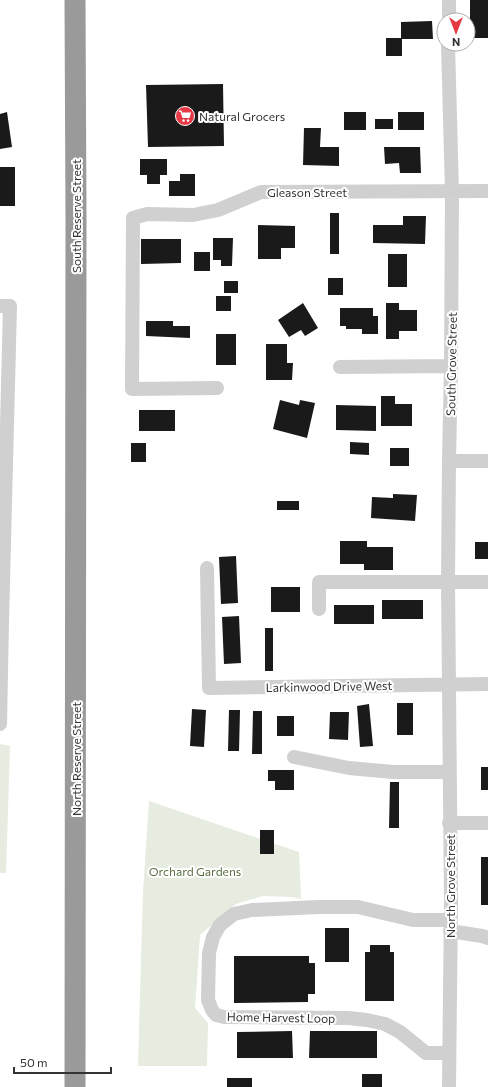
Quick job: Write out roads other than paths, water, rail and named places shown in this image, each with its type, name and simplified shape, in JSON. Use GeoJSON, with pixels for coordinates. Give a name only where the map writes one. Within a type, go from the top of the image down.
{"type":"FeatureCollection","features":[{"type":"Feature","properties":{"kind":"highway","name":"South Reserve Street"},"geometry":{"type":"LineString","coordinates":[[75,0],[76,431]]}},
{"type":"Feature","properties":{"kind":"highway","name":"North Reserve Street"},"geometry":{"type":"LineString","coordinates":[[75,1087],[76,431]]}},
{"type":"Feature","properties":{"kind":"street"},"geometry":{"type":"LineString","coordinates":[[449,0],[449,12]]}},
{"type":"Feature","properties":{"kind":"street","name":"South Grove Street"},"geometry":{"type":"LineString","coordinates":[[448,52],[452,192],[448,582],[450,684]]}},
{"type":"Feature","properties":{"kind":"street","name":"Gleason Street"},"geometry":{"type":"LineString","coordinates":[[217,388],[132,389],[133,218],[147,214],[193,215],[218,210],[261,192],[488,191]]}},
{"type":"Feature","properties":{"kind":"street"},"geometry":{"type":"LineString","coordinates":[[0,306],[10,306],[1,621],[0,724]]}},
{"type":"Feature","properties":{"kind":"street"},"geometry":{"type":"LineString","coordinates":[[340,367],[451,366]]}},
{"type":"Feature","properties":{"kind":"street"},"geometry":{"type":"LineString","coordinates":[[449,461],[488,461]]}},
{"type":"Feature","properties":{"kind":"street","name":"Larkinwood Drive West"},"geometry":{"type":"LineString","coordinates":[[207,568],[209,688],[488,684]]}},
{"type":"Feature","properties":{"kind":"street"},"geometry":{"type":"LineString","coordinates":[[319,609],[319,582],[488,582]]}},
{"type":"Feature","properties":{"kind":"street","name":"North Grove Street"},"geometry":{"type":"LineString","coordinates":[[450,684],[450,1087]]}},
{"type":"Feature","properties":{"kind":"street"},"geometry":{"type":"LineString","coordinates":[[294,757],[349,768],[393,772],[449,772]]}},
{"type":"Feature","properties":{"kind":"street"},"geometry":{"type":"LineString","coordinates":[[449,823],[488,823]]}},
{"type":"Feature","properties":{"kind":"street","name":"Home Harvest Loop"},"geometry":{"type":"LineString","coordinates":[[450,1053],[426,1053],[400,1032],[385,1024],[367,1020],[348,1018],[224,1017],[216,1015],[208,1000],[209,953],[213,937],[220,925],[234,914],[252,910],[358,907],[413,920],[450,926],[488,938]]}},
{"type":"Feature","properties":{"kind":"place","name":"Natural Grocers"},"geometry":{"type":"Point","coordinates":[185,116]}},
{"type":"Feature","properties":{"kind":"park label","name":"Orchard Gardens"},"geometry":{"type":"Point","coordinates":[195,871]}}]}
